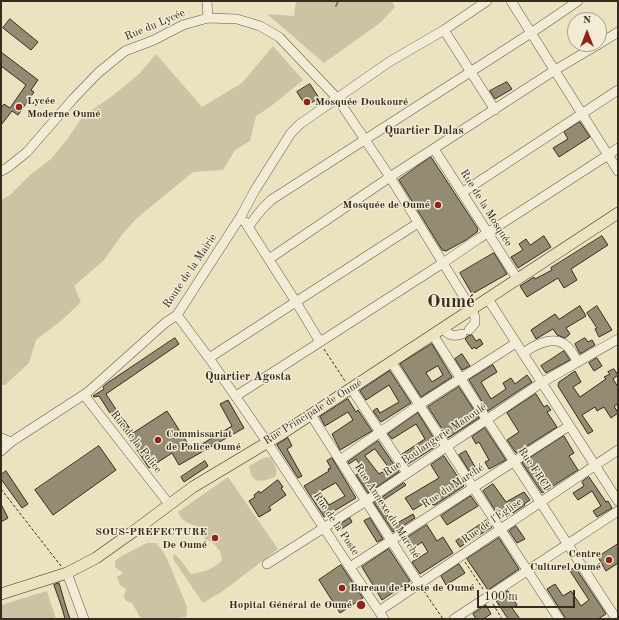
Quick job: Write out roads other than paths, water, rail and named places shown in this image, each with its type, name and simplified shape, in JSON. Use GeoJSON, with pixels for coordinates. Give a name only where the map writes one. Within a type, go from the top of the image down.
{"type":"FeatureCollection","features":[{"type":"Feature","properties":{"kind":"main road","name":"Rue Principale de Oumé"},"geometry":{"type":"LineString","coordinates":[[1,594],[67,573],[96,558],[134,532],[168,504],[225,467],[311,415],[348,384],[392,362],[618,214]]}},
{"type":"Feature","properties":{"kind":"street"},"geometry":{"type":"LineString","coordinates":[[207,1],[208,18]]}},
{"type":"Feature","properties":{"kind":"street","name":"Route de la Mairie"},"geometry":{"type":"LineString","coordinates":[[1,451],[10,442],[84,395],[165,323],[177,315],[291,133],[300,124],[389,62],[444,30],[487,1]]}},
{"type":"Feature","properties":{"kind":"street"},"geometry":{"type":"LineString","coordinates":[[511,1],[618,171]]}},
{"type":"Feature","properties":{"kind":"street"},"geometry":{"type":"LineString","coordinates":[[248,227],[271,200],[365,138],[471,72],[578,1]]}},
{"type":"Feature","properties":{"kind":"street","name":"Rue du Lycée"},"geometry":{"type":"LineString","coordinates":[[1,171],[27,152],[73,99],[98,73],[125,51],[154,40],[183,25],[208,18],[237,19],[260,26],[279,37],[337,98],[390,177],[472,310]]}},
{"type":"Feature","properties":{"kind":"street"},"geometry":{"type":"LineString","coordinates":[[444,30],[496,110]]}},
{"type":"Feature","properties":{"kind":"street"},"geometry":{"type":"LineString","coordinates":[[607,39],[618,32]]}},
{"type":"Feature","properties":{"kind":"street"},"geometry":{"type":"LineString","coordinates":[[269,259],[390,177],[496,110],[555,70],[585,52]]}},
{"type":"Feature","properties":{"kind":"street"},"geometry":{"type":"LineString","coordinates":[[463,192],[618,90]]}},
{"type":"Feature","properties":{"kind":"street"},"geometry":{"type":"LineString","coordinates":[[236,396],[618,148]]}},
{"type":"Feature","properties":{"kind":"street","name":"Rue de la Mosquée"},"geometry":{"type":"LineString","coordinates":[[434,149],[463,192],[518,280]]}},
{"type":"Feature","properties":{"kind":"street"},"geometry":{"type":"LineString","coordinates":[[240,216],[269,259],[320,342]]}},
{"type":"Feature","properties":{"kind":"street"},"geometry":{"type":"LineString","coordinates":[[209,358],[418,223]]}},
{"type":"Feature","properties":{"kind":"street"},"geometry":{"type":"LineString","coordinates":[[488,299],[618,501]]}},
{"type":"Feature","properties":{"kind":"street"},"geometry":{"type":"LineString","coordinates":[[438,332],[455,336],[465,332],[475,323],[475,317],[472,310]]}},
{"type":"Feature","properties":{"kind":"street","name":"Rue de la Poste"},"geometry":{"type":"LineString","coordinates":[[177,315],[236,396],[382,615]]}},
{"type":"Feature","properties":{"kind":"street","name":"Rue FRCI"},"geometry":{"type":"LineString","coordinates":[[438,332],[461,379],[615,617]]}},
{"type":"Feature","properties":{"kind":"street","name":"Rue Boulangerie Manoulé"},"geometry":{"type":"LineString","coordinates":[[267,564],[366,501],[541,383],[618,339]]}},
{"type":"Feature","properties":{"kind":"street"},"geometry":{"type":"LineString","coordinates":[[523,354],[529,348],[550,342],[557,342],[564,344],[570,349],[578,362]]}},
{"type":"Feature","properties":{"kind":"street"},"geometry":{"type":"LineString","coordinates":[[340,460],[419,406],[516,344]]}},
{"type":"Feature","properties":{"kind":"street"},"geometry":{"type":"LineString","coordinates":[[392,362],[419,406],[559,619]]}},
{"type":"Feature","properties":{"kind":"street"},"geometry":{"type":"LineString","coordinates":[[348,384],[407,473]]}},
{"type":"Feature","properties":{"kind":"street","name":"Rue de la Police"},"geometry":{"type":"LineString","coordinates":[[84,395],[168,504]]}},
{"type":"Feature","properties":{"kind":"street","name":"Rue Annexe du Marché"},"geometry":{"type":"LineString","coordinates":[[311,415],[419,584]]}},
{"type":"Feature","properties":{"kind":"street","name":"Rue du Marché"},"geometry":{"type":"LineString","coordinates":[[350,567],[569,426]]}},
{"type":"Feature","properties":{"kind":"street"},"geometry":{"type":"LineString","coordinates":[[1,438],[10,442]]}},
{"type":"Feature","properties":{"kind":"street","name":"Rue de l'Église"},"geometry":{"type":"LineString","coordinates":[[382,615],[419,584],[618,450]]}},
{"type":"Feature","properties":{"kind":"street"},"geometry":{"type":"LineString","coordinates":[[454,619],[618,511]]}},
{"type":"Feature","properties":{"kind":"street"},"geometry":{"type":"LineString","coordinates":[[67,573],[84,619]]}},
{"type":"Feature","properties":{"kind":"waterway"},"geometry":{"type":"LineString","coordinates":[[336,6],[338,1]]}},
{"type":"Feature","properties":{"kind":"place","name":"Mosquée Doukouré"},"geometry":{"type":"Point","coordinates":[307,102]}},
{"type":"Feature","properties":{"kind":"place","name":"Lycée Moderne Oumé"},"geometry":{"type":"Point","coordinates":[19,107]}},
{"type":"Feature","properties":{"kind":"place","name":"Mosquée de Oumé"},"geometry":{"type":"Point","coordinates":[438,205]}},
{"type":"Feature","properties":{"kind":"place","name":"Commissariat de Police Oumé"},"geometry":{"type":"Point","coordinates":[158,440]}},
{"type":"Feature","properties":{"kind":"place","name":"SOUS-PREFECTURE De Oumé"},"geometry":{"type":"Point","coordinates":[215,538]}},
{"type":"Feature","properties":{"kind":"place","name":"Centre Culturel Oumé"},"geometry":{"type":"Point","coordinates":[609,560]}},
{"type":"Feature","properties":{"kind":"place","name":"Bureau de Poste de Oumé"},"geometry":{"type":"Point","coordinates":[342,588]}},
{"type":"Feature","properties":{"kind":"place","name":"Hopital Général de Oumé"},"geometry":{"type":"Point","coordinates":[361,605]}},
{"type":"Feature","properties":{"kind":"district","name":"Quartier Dalas"},"geometry":{"type":"Point","coordinates":[424,131]}},
{"type":"Feature","properties":{"kind":"district","name":"Oumé"},"geometry":{"type":"Point","coordinates":[451,302]}},
{"type":"Feature","properties":{"kind":"district","name":"Quartier Agosta"},"geometry":{"type":"Point","coordinates":[248,377]}}]}
